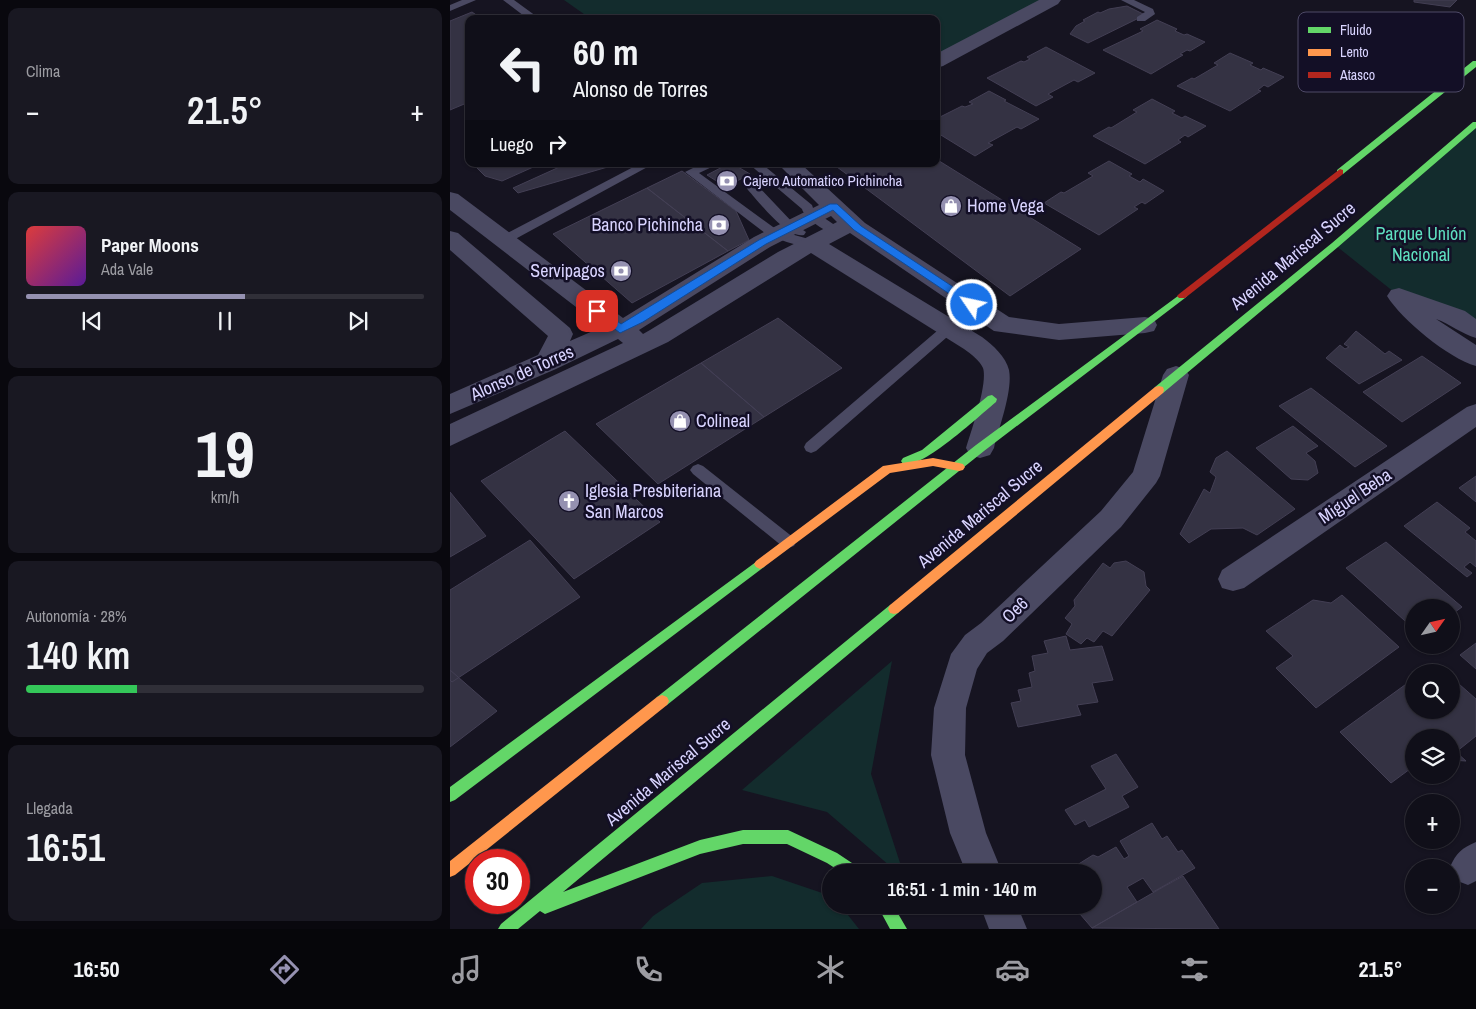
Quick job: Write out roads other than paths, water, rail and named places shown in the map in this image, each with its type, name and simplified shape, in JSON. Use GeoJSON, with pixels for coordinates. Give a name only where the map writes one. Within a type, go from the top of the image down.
{"type":"FeatureCollection","features":[{"type":"Feature","properties":{"kind":"main road","name":"Avenida Mariscal Sucre"},"geometry":{"type":"LineString","coordinates":[[1464,73],[1476,63]]}},
{"type":"Feature","properties":{"kind":"main road","name":"Avenida Mariscal Sucre"},"geometry":{"type":"LineString","coordinates":[[450,870],[959,467],[980,448],[1145,325],[1440,92]]}},
{"type":"Feature","properties":{"kind":"main road","name":"Avenida Mariscal Sucre"},"geometry":{"type":"LineString","coordinates":[[506,929],[1335,245],[1476,124]]}},
{"type":"Feature","properties":{"kind":"main road"},"geometry":{"type":"LineString","coordinates":[[452,793],[886,469],[926,453],[992,399]]}},
{"type":"Feature","properties":{"kind":"main road"},"geometry":{"type":"LineString","coordinates":[[886,469],[933,462],[959,467]]}},
{"type":"Feature","properties":{"kind":"main road"},"geometry":{"type":"LineString","coordinates":[[520,917],[700,847],[743,837],[788,837],[841,864]]}},
{"type":"Feature","properties":{"kind":"main road"},"geometry":{"type":"LineString","coordinates":[[891,914],[899,929]]}},
{"type":"Feature","properties":{"kind":"street"},"geometry":{"type":"LineString","coordinates":[[940,60],[1052,0]]}},
{"type":"Feature","properties":{"kind":"street"},"geometry":{"type":"LineString","coordinates":[[792,167],[834,206],[829,235]]}},
{"type":"Feature","properties":{"kind":"street"},"geometry":{"type":"LineString","coordinates":[[450,199],[642,344]]}},
{"type":"Feature","properties":{"kind":"street","name":"Alonso de Torres"},"geometry":{"type":"LineString","coordinates":[[450,405],[639,320],[783,230],[834,206]]}},
{"type":"Feature","properties":{"kind":"street"},"geometry":{"type":"LineString","coordinates":[[829,235],[857,228],[1003,325],[1059,332],[1145,325]]}},
{"type":"Feature","properties":{"kind":"street"},"geometry":{"type":"LineString","coordinates":[[829,235],[948,328],[982,349],[995,367],[997,382],[980,448]]}},
{"type":"Feature","properties":{"kind":"street","name":"Alonso de Torres"},"geometry":{"type":"LineString","coordinates":[[450,436],[659,336],[786,257],[829,235]]}},
{"type":"Feature","properties":{"kind":"street"},"geometry":{"type":"LineString","coordinates":[[450,238],[561,334],[547,362]]}},
{"type":"Feature","properties":{"kind":"street"},"geometry":{"type":"LineString","coordinates":[[1476,330],[1456,317],[1399,296],[1432,329],[1476,357]]}},
{"type":"Feature","properties":{"kind":"street","name":"Oe6"},"geometry":{"type":"LineString","coordinates":[[981,864],[968,833],[948,755],[950,708],[962,664],[976,644],[992,632],[1111,519],[1146,476],[1176,375]]}},
{"type":"Feature","properties":{"kind":"street","name":"Miguel Beba"},"geometry":{"type":"LineString","coordinates":[[1233,579],[1476,414]]}},
{"type":"Feature","properties":{"kind":"street"},"geometry":{"type":"LineString","coordinates":[[1002,914],[1008,929]]}},
{"type":"Feature","properties":{"kind":"lane"},"geometry":{"type":"LineString","coordinates":[[450,8],[471,0]]}},
{"type":"Feature","properties":{"kind":"lane"},"geometry":{"type":"LineString","coordinates":[[508,0],[529,15]]}},
{"type":"Feature","properties":{"kind":"lane"},"geometry":{"type":"LineString","coordinates":[[1126,0],[1150,11],[1150,14],[1141,19]]}},
{"type":"Feature","properties":{"kind":"lane"},"geometry":{"type":"LineString","coordinates":[[504,240],[641,167]]}},
{"type":"Feature","properties":{"kind":"lane"},"geometry":{"type":"LineString","coordinates":[[703,167],[692,172],[783,230],[829,235]]}},
{"type":"Feature","properties":{"kind":"lane"},"geometry":{"type":"LineString","coordinates":[[759,167],[808,208],[808,212],[829,235]]}},
{"type":"Feature","properties":{"kind":"lane"},"geometry":{"type":"LineString","coordinates":[[752,187],[783,230]]}},
{"type":"Feature","properties":{"kind":"lane"},"geometry":{"type":"LineString","coordinates":[[811,447],[948,328]]}},
{"type":"Feature","properties":{"kind":"lane"},"geometry":{"type":"LineString","coordinates":[[698,470],[788,542]]}},
{"type":"Feature","properties":{"kind":"place","name":"Cajero Automatico Pichincha"},"geometry":{"type":"Point","coordinates":[727,181]}},
{"type":"Feature","properties":{"kind":"place","name":"Home Vega"},"geometry":{"type":"Point","coordinates":[951,206]}},
{"type":"Feature","properties":{"kind":"place","name":"Banco Pichincha"},"geometry":{"type":"Point","coordinates":[719,225]}},
{"type":"Feature","properties":{"kind":"place","name":"Servipagos"},"geometry":{"type":"Point","coordinates":[621,271]}},
{"type":"Feature","properties":{"kind":"place","name":"Colineal"},"geometry":{"type":"Point","coordinates":[680,421]}},
{"type":"Feature","properties":{"kind":"place","name":"Iglesia Presbiteriana San Marcos"},"geometry":{"type":"Point","coordinates":[569,501]}},
{"type":"Feature","properties":{"kind":"park label","name":"Parque Unión Nacional"},"geometry":{"type":"Point","coordinates":[1421,244]}}]}
